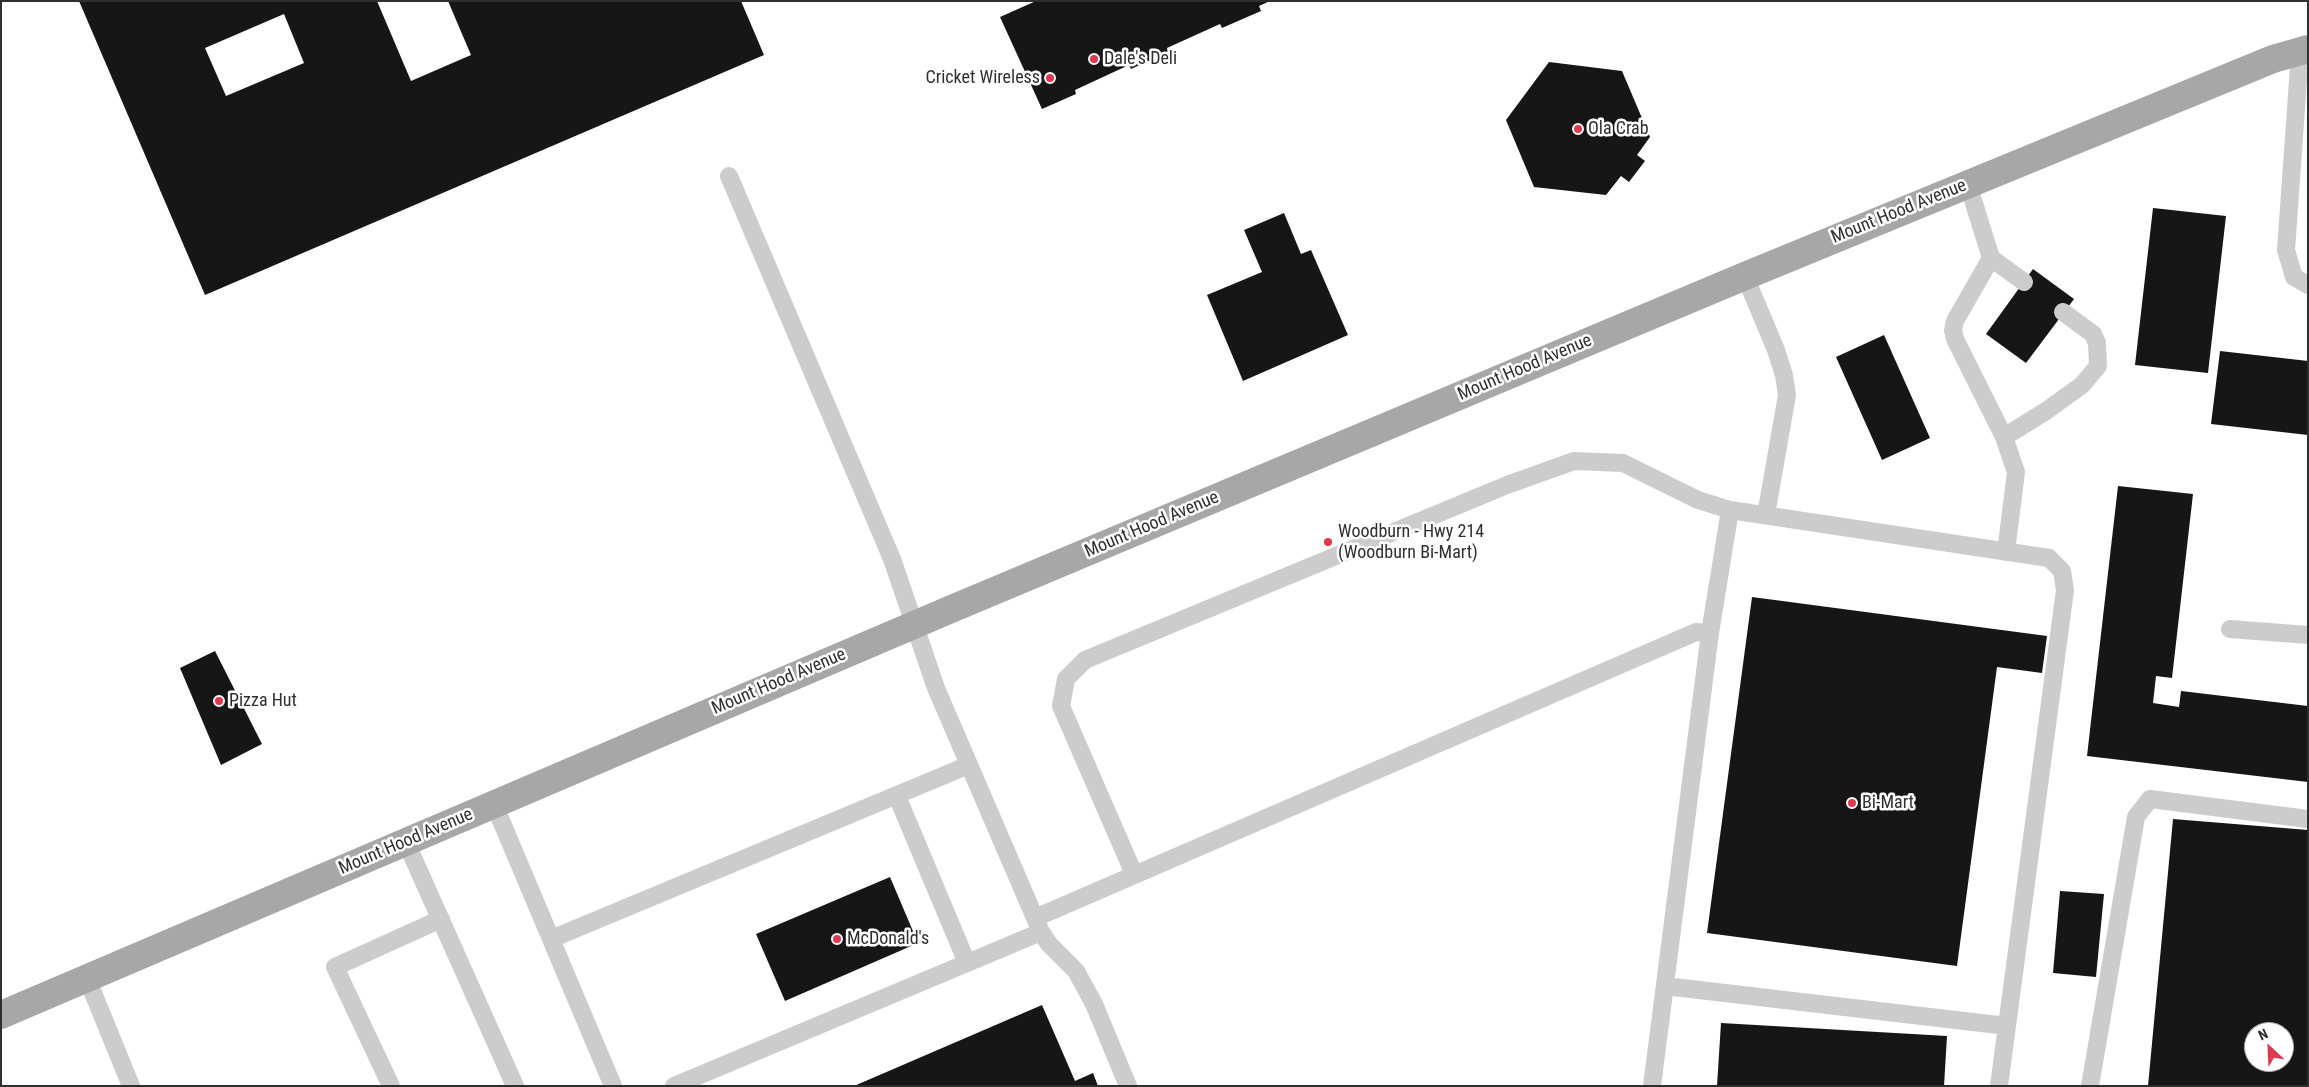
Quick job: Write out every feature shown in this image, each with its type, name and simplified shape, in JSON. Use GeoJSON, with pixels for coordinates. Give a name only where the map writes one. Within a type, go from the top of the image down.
{"type":"FeatureCollection","features":[{"type":"Feature","properties":{"kind":"main road","name":"Mount Hood Avenue"},"geometry":{"type":"LineString","coordinates":[[1,1015],[914,625],[1745,276],[2272,59],[2304,50]]}},
{"type":"Feature","properties":{"kind":"lane"},"geometry":{"type":"LineString","coordinates":[[2304,50],[2286,250],[2294,277],[2308,285]]}},
{"type":"Feature","properties":{"kind":"lane"},"geometry":{"type":"LineString","coordinates":[[728,176],[892,559],[936,688],[1038,925],[1080,979],[1094,1004],[1128,1086]]}},
{"type":"Feature","properties":{"kind":"lane"},"geometry":{"type":"LineString","coordinates":[[1968,184],[1991,258],[2024,282]]}},
{"type":"Feature","properties":{"kind":"lane"},"geometry":{"type":"LineString","coordinates":[[1991,258],[1955,321],[1953,330],[1955,339],[2004,437],[2016,472],[2006,552]]}},
{"type":"Feature","properties":{"kind":"lane"},"geometry":{"type":"LineString","coordinates":[[1745,276],[1776,350],[1784,375],[1786,395],[1766,515]]}},
{"type":"Feature","properties":{"kind":"lane"},"geometry":{"type":"LineString","coordinates":[[2004,437],[2046,411],[2075,390],[2098,366],[2097,343],[2093,334],[2063,312]]}},
{"type":"Feature","properties":{"kind":"lane"},"geometry":{"type":"LineString","coordinates":[[1134,874],[1060,706],[1066,679],[1085,660],[1507,485],[1574,461],[1624,463],[1698,500],[1730,510],[2049,558],[2062,571],[2065,590],[1999,1086]]}},
{"type":"Feature","properties":{"kind":"lane"},"geometry":{"type":"LineString","coordinates":[[1652,1086],[1710,633],[1730,510]]}},
{"type":"Feature","properties":{"kind":"lane"},"geometry":{"type":"LineString","coordinates":[[2230,629],[2308,635]]}},
{"type":"Feature","properties":{"kind":"lane"},"geometry":{"type":"LineString","coordinates":[[674,1086],[967,963],[1134,874],[1364,777],[1696,632],[1710,633]]}},
{"type":"Feature","properties":{"kind":"lane"},"geometry":{"type":"LineString","coordinates":[[551,939],[969,765]]}},
{"type":"Feature","properties":{"kind":"lane"},"geometry":{"type":"LineString","coordinates":[[897,796],[967,963]]}},
{"type":"Feature","properties":{"kind":"lane"},"geometry":{"type":"LineString","coordinates":[[2090,1086],[2136,817],[2150,799],[2308,819]]}},
{"type":"Feature","properties":{"kind":"lane"},"geometry":{"type":"LineString","coordinates":[[494,804],[612,1086]]}},
{"type":"Feature","properties":{"kind":"lane"},"geometry":{"type":"LineString","coordinates":[[406,842],[515,1086]]}},
{"type":"Feature","properties":{"kind":"lane"},"geometry":{"type":"LineString","coordinates":[[391,1086],[336,967],[441,919]]}},
{"type":"Feature","properties":{"kind":"lane"},"geometry":{"type":"LineString","coordinates":[[87,978],[131,1086]]}},
{"type":"Feature","properties":{"kind":"lane"},"geometry":{"type":"LineString","coordinates":[[1665,986],[2007,1026]]}},
{"type":"Feature","properties":{"kind":"building"},"geometry":{"type":"Polygon","coordinates":[[[79,1],[377,1],[411,81],[471,55],[448,1],[741,1],[764,55],[205,295],[79,1]],[[284,14],[205,48],[226,96],[304,63],[284,14]]]}},
{"type":"Feature","properties":{"kind":"building"},"geometry":{"type":"Polygon","coordinates":[[[1036,1],[1270,1],[1259,6],[1261,11],[1222,28],[1220,24],[1167,48],[1168,52],[1131,69],[1129,65],[1075,90],[1076,94],[1042,109],[1000,17],[1036,1]]]}},
{"type":"Feature","properties":{"kind":"building","name":"Ola Crab"},"geometry":{"type":"Polygon","coordinates":[[[1549,62],[1622,71],[1650,137],[1637,155],[1645,161],[1629,182],[1621,176],[1606,195],[1534,187],[1506,120],[1549,62]]]}},
{"type":"Feature","properties":{"kind":"building"},"geometry":{"type":"Polygon","coordinates":[[[2153,208],[2226,216],[2208,373],[2135,365],[2153,208]]]}},
{"type":"Feature","properties":{"kind":"building"},"geometry":{"type":"Polygon","coordinates":[[[1284,213],[1301,254],[1311,250],[1348,335],[1243,381],[1207,295],[1262,272],[1244,230],[1284,213]]]}},
{"type":"Feature","properties":{"kind":"building"},"geometry":{"type":"Polygon","coordinates":[[[2033,269],[2074,299],[2026,363],[1986,334],[2033,269]]]}},
{"type":"Feature","properties":{"kind":"building"},"geometry":{"type":"Polygon","coordinates":[[[1884,335],[1930,438],[1882,460],[1836,357],[1884,335]]]}},
{"type":"Feature","properties":{"kind":"building"},"geometry":{"type":"Polygon","coordinates":[[[2220,351],[2308,361],[2308,435],[2211,424],[2220,351]]]}},
{"type":"Feature","properties":{"kind":"building"},"geometry":{"type":"Polygon","coordinates":[[[2118,486],[2193,494],[2172,678],[2156,676],[2153,703],[2179,707],[2181,691],[2308,706],[2308,782],[2087,756],[2118,486]]]}},
{"type":"Feature","properties":{"kind":"building","name":"Bi-Mart"},"geometry":{"type":"Polygon","coordinates":[[[1752,597],[2047,636],[2042,673],[1997,667],[1957,966],[1707,933],[1752,597]]]}},
{"type":"Feature","properties":{"kind":"building"},"geometry":{"type":"Polygon","coordinates":[[[215,651],[262,744],[221,765],[180,668],[215,651]]]}},
{"type":"Feature","properties":{"kind":"building"},"geometry":{"type":"Polygon","coordinates":[[[2173,819],[2308,830],[2308,1086],[2148,1086],[2173,819]]]}},
{"type":"Feature","properties":{"kind":"building","name":"McDonald's"},"geometry":{"type":"Polygon","coordinates":[[[890,877],[918,943],[785,1001],[756,934],[890,877]]]}},
{"type":"Feature","properties":{"kind":"building"},"geometry":{"type":"Polygon","coordinates":[[[2060,891],[2104,894],[2096,977],[2053,973],[2060,891]]]}},
{"type":"Feature","properties":{"kind":"building"},"geometry":{"type":"Polygon","coordinates":[[[1042,1005],[1075,1081],[1093,1073],[1098,1086],[854,1086],[1042,1005]]]}},
{"type":"Feature","properties":{"kind":"building"},"geometry":{"type":"Polygon","coordinates":[[[1721,1023],[1947,1036],[1944,1086],[1717,1086],[1721,1023]]]}},
{"type":"Feature","properties":{"kind":"place","name":"Dale's Deli"},"geometry":{"type":"Point","coordinates":[1094,59]}},
{"type":"Feature","properties":{"kind":"place","name":"Cricket Wireless"},"geometry":{"type":"Point","coordinates":[1050,78]}},
{"type":"Feature","properties":{"kind":"place","name":"Ola Crab"},"geometry":{"type":"Point","coordinates":[1578,129]}},
{"type":"Feature","properties":{"kind":"place","name":"Woodburn - Hwy 214 (Woodburn Bi-Mart)"},"geometry":{"type":"Point","coordinates":[1328,542]}},
{"type":"Feature","properties":{"kind":"place","name":"Pizza Hut"},"geometry":{"type":"Point","coordinates":[219,701]}},
{"type":"Feature","properties":{"kind":"place","name":"Bi-Mart"},"geometry":{"type":"Point","coordinates":[1852,803]}},
{"type":"Feature","properties":{"kind":"place","name":"McDonald's"},"geometry":{"type":"Point","coordinates":[837,939]}}]}
